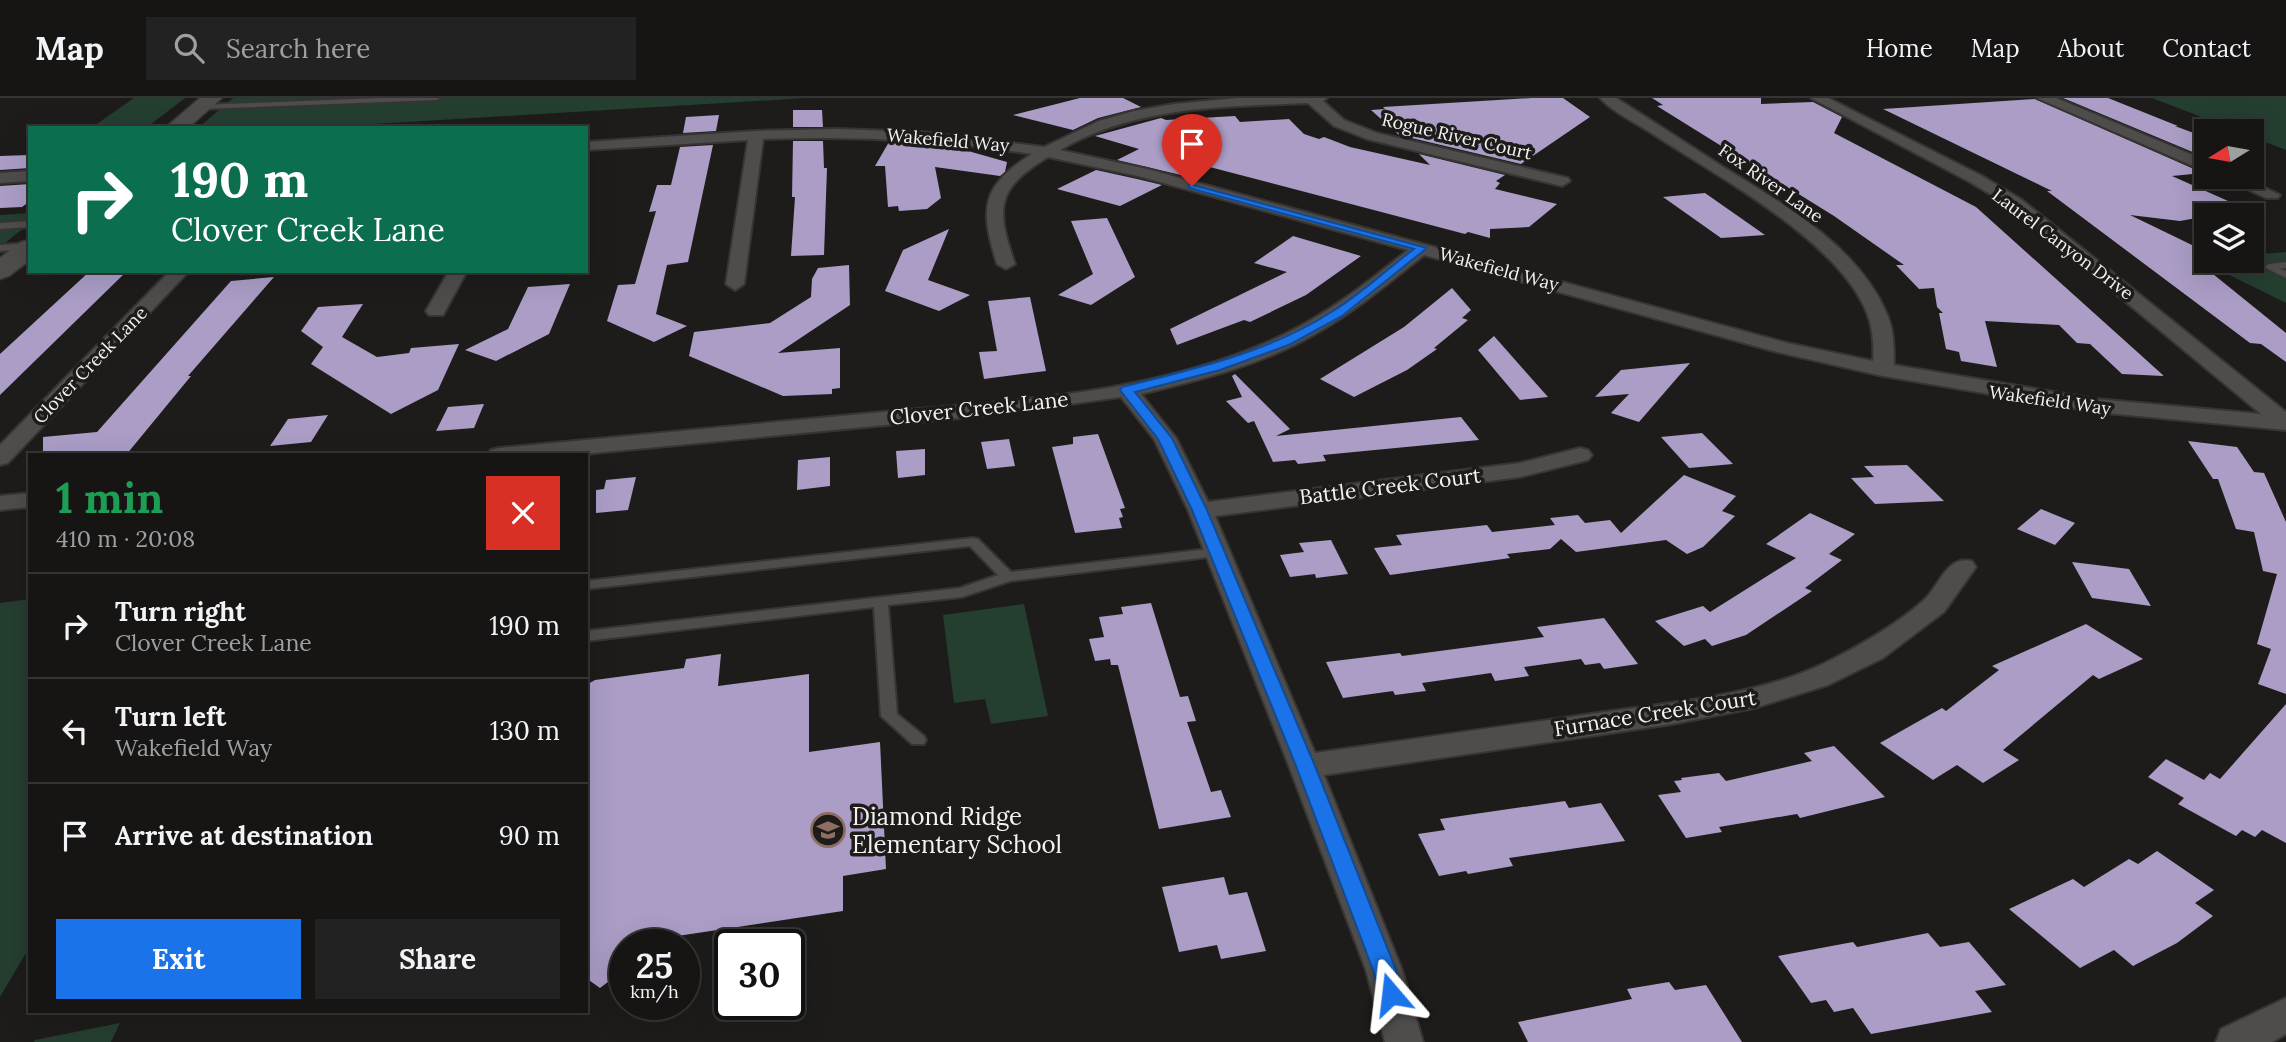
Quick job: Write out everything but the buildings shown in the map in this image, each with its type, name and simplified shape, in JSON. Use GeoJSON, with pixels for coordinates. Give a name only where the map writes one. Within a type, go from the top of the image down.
{"type":"FeatureCollection","features":[{"type":"Feature","properties":{"kind":"main road"},"geometry":{"type":"LineString","coordinates":[[177,126],[206,102]]}},
{"type":"Feature","properties":{"kind":"main road"},"geometry":{"type":"LineString","coordinates":[[0,271],[28,248]]}},
{"type":"Feature","properties":{"kind":"street"},"geometry":{"type":"LineString","coordinates":[[1006,264],[995,227],[996,197],[1013,173],[1065,139],[1098,124],[1154,110],[1320,98]]}},
{"type":"Feature","properties":{"kind":"street","name":"Fox River Lane"},"geometry":{"type":"LineString","coordinates":[[1607,98],[1778,208],[1821,242],[1859,282],[1876,311],[1885,340],[1883,370]]}},
{"type":"Feature","properties":{"kind":"street","name":"Laurel Canyon Drive"},"geometry":{"type":"LineString","coordinates":[[1818,98],[1976,179],[2016,203],[2286,422]]}},
{"type":"Feature","properties":{"kind":"street"},"geometry":{"type":"LineString","coordinates":[[2044,98],[2194,161]]}},
{"type":"Feature","properties":{"kind":"street","name":"Rogue River Court"},"geometry":{"type":"LineString","coordinates":[[1312,99],[1339,123],[1373,136],[1562,181]]}},
{"type":"Feature","properties":{"kind":"street","name":"Wakefield Way"},"geometry":{"type":"LineString","coordinates":[[588,146],[809,133],[919,136],[1047,151],[1141,172],[1784,348],[1883,370],[1966,387],[2104,408],[2286,422]]}},
{"type":"Feature","properties":{"kind":"street"},"geometry":{"type":"LineString","coordinates":[[735,284],[756,135]]}},
{"type":"Feature","properties":{"kind":"street"},"geometry":{"type":"LineString","coordinates":[[0,178],[28,176]]}},
{"type":"Feature","properties":{"kind":"street"},"geometry":{"type":"LineString","coordinates":[[2258,189],[2272,195]]}},
{"type":"Feature","properties":{"kind":"street","name":"Clover Creek Lane"},"geometry":{"type":"LineString","coordinates":[[520,453],[1064,400],[1127,390],[1216,368],[1287,341],[1338,314],[1422,248]]}},
{"type":"Feature","properties":{"kind":"street","name":"Clover Creek Lane"},"geometry":{"type":"LineString","coordinates":[[0,458],[178,273]]}},
{"type":"Feature","properties":{"kind":"street"},"geometry":{"type":"LineString","coordinates":[[436,311],[457,273]]}},
{"type":"Feature","properties":{"kind":"street"},"geometry":{"type":"LineString","coordinates":[[1127,390],[1165,438],[1200,510],[1306,766],[1384,970],[1404,1042]]}},
{"type":"Feature","properties":{"kind":"street","name":"Battle Creek Court"},"geometry":{"type":"LineString","coordinates":[[1200,510],[1520,470],[1580,455]]}},
{"type":"Feature","properties":{"kind":"street"},"geometry":{"type":"LineString","coordinates":[[0,503],[28,500]]}},
{"type":"Feature","properties":{"kind":"street","name":"Furnace Creek Court"},"geometry":{"type":"LineString","coordinates":[[1306,766],[1672,713],[1754,698],[1818,678],[1873,651],[1934,606],[1963,567]]}},
{"type":"Feature","properties":{"kind":"street"},"geometry":{"type":"LineString","coordinates":[[2235,1042],[2286,1015]]}},
{"type":"Feature","properties":{"kind":"lane"},"geometry":{"type":"LineString","coordinates":[[240,105],[269,98]]}},
{"type":"Feature","properties":{"kind":"lane"},"geometry":{"type":"LineString","coordinates":[[206,102],[240,105],[436,98]]}},
{"type":"Feature","properties":{"kind":"lane"},"geometry":{"type":"LineString","coordinates":[[0,226],[28,224]]}},
{"type":"Feature","properties":{"kind":"lane"},"geometry":{"type":"LineString","coordinates":[[0,248],[28,246]]}},
{"type":"Feature","properties":{"kind":"lane"},"geometry":{"type":"LineString","coordinates":[[2286,265],[2269,267],[2286,276]]}},
{"type":"Feature","properties":{"kind":"lane"},"geometry":{"type":"LineString","coordinates":[[2286,276],[2273,278],[2286,285]]}},
{"type":"Feature","properties":{"kind":"lane"},"geometry":{"type":"LineString","coordinates":[[588,585],[973,542],[1008,577]]}},
{"type":"Feature","properties":{"kind":"lane"},"geometry":{"type":"LineString","coordinates":[[588,636],[962,592],[1008,577],[1217,552]]}},
{"type":"Feature","properties":{"kind":"lane"},"geometry":{"type":"LineString","coordinates":[[881,602],[889,716],[918,740]]}},
{"type":"Feature","properties":{"kind":"green space"},"geometry":{"type":"Polygon","coordinates":[[[134,98],[185,98],[149,126],[94,126],[134,98]]]}},
{"type":"Feature","properties":{"kind":"green space"},"geometry":{"type":"Polygon","coordinates":[[[233,98],[806,98],[342,126],[200,126],[233,98]]]}},
{"type":"Feature","properties":{"kind":"green space"},"geometry":{"type":"Polygon","coordinates":[[[2152,98],[2286,98],[2286,150],[2264,142],[2264,119],[2207,119],[2152,98]]]}},
{"type":"Feature","properties":{"kind":"green space"},"geometry":{"type":"Polygon","coordinates":[[[28,213],[28,225],[0,247],[0,215],[28,213]]]}},
{"type":"Feature","properties":{"kind":"green space"},"geometry":{"type":"Polygon","coordinates":[[[2286,252],[2286,303],[2225,273],[2264,273],[2264,254],[2286,252]]]}},
{"type":"Feature","properties":{"kind":"green space"},"geometry":{"type":"Polygon","coordinates":[[[28,599],[28,949],[0,997],[0,603],[28,599]]]}},
{"type":"Feature","properties":{"kind":"green space"},"geometry":{"type":"Polygon","coordinates":[[[1024,604],[1048,716],[991,724],[985,699],[954,703],[943,615],[1024,604]]]}},
{"type":"Feature","properties":{"kind":"green space"},"geometry":{"type":"Polygon","coordinates":[[[120,1023],[111,1042],[34,1042],[35,1040],[120,1023]]]}},
{"type":"Feature","properties":{"kind":"place","name":"Diamond Ridge Elementary School"},"geometry":{"type":"Point","coordinates":[828,830]}},
{"type":"Feature","properties":{"kind":"route"},"geometry":{"type":"LineString","coordinates":[[1192,186],[1422,248],[1338,314],[1287,341],[1216,368],[1127,390],[1165,438],[1200,510],[1306,766],[1391,994]]}}]}
